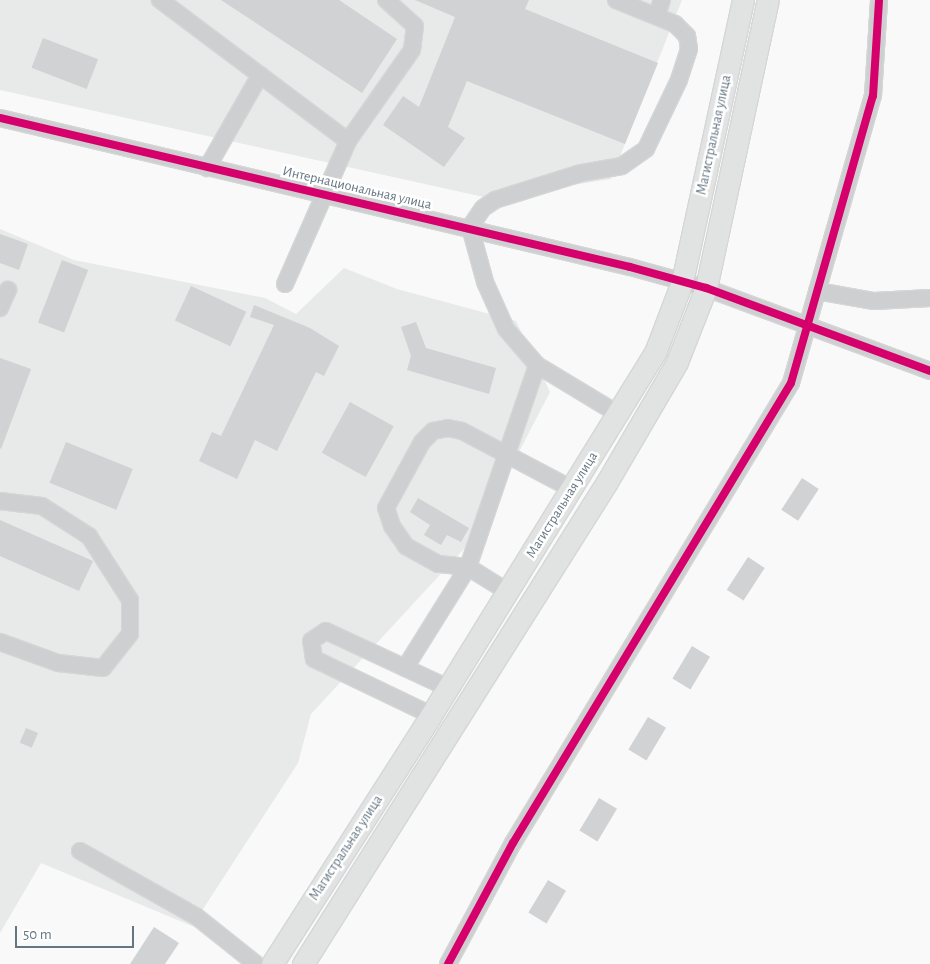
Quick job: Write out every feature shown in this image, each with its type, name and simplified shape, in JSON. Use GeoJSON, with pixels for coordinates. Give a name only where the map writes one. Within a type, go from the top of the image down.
{"type":"FeatureCollection","features":[{"type":"Feature","properties":{"kind":"main road","name":"Магистральная улица"},"geometry":{"type":"LineString","coordinates":[[272,964],[448,688],[656,350],[682,282],[743,0]]}},
{"type":"Feature","properties":{"kind":"main road","name":"Магистральная улица"},"geometry":{"type":"LineString","coordinates":[[303,964],[607,482],[678,362],[706,288],[768,0]]}},
{"type":"Feature","properties":{"kind":"street"},"geometry":{"type":"LineString","coordinates":[[160,0],[348,140]]}},
{"type":"Feature","properties":{"kind":"street"},"geometry":{"type":"LineString","coordinates":[[286,284],[348,140],[412,50],[414,26],[386,0]]}},
{"type":"Feature","properties":{"kind":"street"},"geometry":{"type":"LineString","coordinates":[[616,0],[659,8],[687,36],[689,48],[679,80],[646,149],[622,166],[581,174],[520,195],[495,200],[483,208],[470,226],[485,282],[506,329],[537,365],[618,414]]}},
{"type":"Feature","properties":{"kind":"street"},"geometry":{"type":"LineString","coordinates":[[448,964],[513,843],[791,383],[873,96],[879,0]]}},
{"type":"Feature","properties":{"kind":"street"},"geometry":{"type":"LineString","coordinates":[[208,168],[260,75]]}},
{"type":"Feature","properties":{"kind":"street","name":"Интернациональная улица"},"geometry":{"type":"LineString","coordinates":[[0,118],[208,168],[470,226],[706,288],[930,371]]}},
{"type":"Feature","properties":{"kind":"street"},"geometry":{"type":"LineString","coordinates":[[0,308],[8,290]]}},
{"type":"Feature","properties":{"kind":"street"},"geometry":{"type":"LineString","coordinates":[[817,291],[874,301],[930,298]]}},
{"type":"Feature","properties":{"kind":"street"},"geometry":{"type":"LineString","coordinates":[[405,668],[468,567],[537,365]]}},
{"type":"Feature","properties":{"kind":"street"},"geometry":{"type":"LineString","coordinates":[[508,592],[468,567],[438,564],[406,546],[392,526],[386,508],[422,442],[433,431],[448,428],[462,431],[572,489]]}},
{"type":"Feature","properties":{"kind":"street"},"geometry":{"type":"LineString","coordinates":[[0,501],[42,506],[89,536],[130,600],[130,634],[103,668],[58,663],[0,642]]}},
{"type":"Feature","properties":{"kind":"street"},"geometry":{"type":"LineString","coordinates":[[431,715],[314,659],[309,647],[314,636],[326,631],[448,688]]}},
{"type":"Feature","properties":{"kind":"street"},"geometry":{"type":"LineString","coordinates":[[80,852],[197,917],[256,964]]}},
{"type":"Feature","properties":{"kind":"shaded area"},"geometry":{"type":"Polygon","coordinates":[[[0,0],[682,0],[611,179],[488,198],[0,90],[0,0]]]}},
{"type":"Feature","properties":{"kind":"shaded area"},"geometry":{"type":"Polygon","coordinates":[[[0,229],[74,260],[265,298],[296,314],[344,268],[397,289],[516,321],[550,392],[475,537],[311,714],[298,763],[192,926],[41,863],[0,933],[0,229]]]}},
{"type":"Feature","properties":{"kind":"building"},"geometry":{"type":"Polygon","coordinates":[[[221,0],[339,0],[397,39],[362,93],[221,0]]]}},
{"type":"Feature","properties":{"kind":"building"},"geometry":{"type":"Polygon","coordinates":[[[415,0],[529,0],[525,9],[658,63],[625,144],[467,81],[448,127],[465,138],[444,167],[383,125],[403,96],[419,107],[455,17],[415,0]]]}},
{"type":"Feature","properties":{"kind":"building"},"geometry":{"type":"Polygon","coordinates":[[[43,38],[98,59],[87,89],[32,68],[43,38]]]}},
{"type":"Feature","properties":{"kind":"building"},"geometry":{"type":"Polygon","coordinates":[[[0,234],[28,244],[19,270],[0,263],[0,234]]]}},
{"type":"Feature","properties":{"kind":"building"},"geometry":{"type":"Polygon","coordinates":[[[62,260],[88,270],[64,333],[38,323],[62,260]]]}},
{"type":"Feature","properties":{"kind":"building"},"geometry":{"type":"Polygon","coordinates":[[[191,286],[246,312],[230,346],[175,320],[191,286]]]}},
{"type":"Feature","properties":{"kind":"building"},"geometry":{"type":"Polygon","coordinates":[[[254,305],[310,328],[339,346],[324,376],[316,372],[277,451],[255,440],[237,479],[199,461],[212,432],[221,436],[274,325],[250,317],[254,305]]]}},
{"type":"Feature","properties":{"kind":"building"},"geometry":{"type":"Polygon","coordinates":[[[416,322],[426,348],[496,368],[489,394],[407,370],[411,356],[401,327],[416,322]]]}},
{"type":"Feature","properties":{"kind":"building"},"geometry":{"type":"Polygon","coordinates":[[[0,358],[31,369],[1,449],[0,448],[0,358]]]}},
{"type":"Feature","properties":{"kind":"building"},"geometry":{"type":"Polygon","coordinates":[[[350,402],[394,426],[366,477],[322,453],[350,402]]]}},
{"type":"Feature","properties":{"kind":"building"},"geometry":{"type":"Polygon","coordinates":[[[66,442],[133,469],[116,510],[50,483],[66,442]]]}},
{"type":"Feature","properties":{"kind":"building"},"geometry":{"type":"Polygon","coordinates":[[[802,478],[819,489],[798,521],[781,510],[802,478]]]}},
{"type":"Feature","properties":{"kind":"building"},"geometry":{"type":"Polygon","coordinates":[[[418,498],[469,528],[461,542],[447,535],[441,545],[424,535],[430,525],[410,512],[418,498]]]}},
{"type":"Feature","properties":{"kind":"building"},"geometry":{"type":"Polygon","coordinates":[[[0,520],[93,561],[79,591],[0,556],[0,520]]]}},
{"type":"Feature","properties":{"kind":"building"},"geometry":{"type":"Polygon","coordinates":[[[748,557],[765,568],[744,601],[727,590],[748,557]]]}},
{"type":"Feature","properties":{"kind":"building"},"geometry":{"type":"Polygon","coordinates":[[[692,646],[710,657],[690,689],[672,679],[692,646]]]}},
{"type":"Feature","properties":{"kind":"building"},"geometry":{"type":"Polygon","coordinates":[[[648,717],[666,728],[646,760],[628,750],[648,717]]]}},
{"type":"Feature","properties":{"kind":"building"},"geometry":{"type":"Polygon","coordinates":[[[26,728],[38,733],[32,748],[20,743],[26,728]]]}},
{"type":"Feature","properties":{"kind":"building"},"geometry":{"type":"Polygon","coordinates":[[[599,798],[617,809],[597,841],[579,831],[599,798]]]}},
{"type":"Feature","properties":{"kind":"building"},"geometry":{"type":"Polygon","coordinates":[[[548,880],[566,891],[546,923],[528,913],[548,880]]]}},
{"type":"Feature","properties":{"kind":"building"},"geometry":{"type":"Polygon","coordinates":[[[154,927],[179,943],[165,964],[130,964],[154,927]]]}},
{"type":"Feature","properties":{"kind":"cycle path"},"geometry":{"type":"LineString","coordinates":[[448,964],[513,843],[791,383],[873,96],[879,0]]}},
{"type":"Feature","properties":{"kind":"cycle path"},"geometry":{"type":"LineString","coordinates":[[0,118],[630,267],[706,288],[930,371]]}}]}
